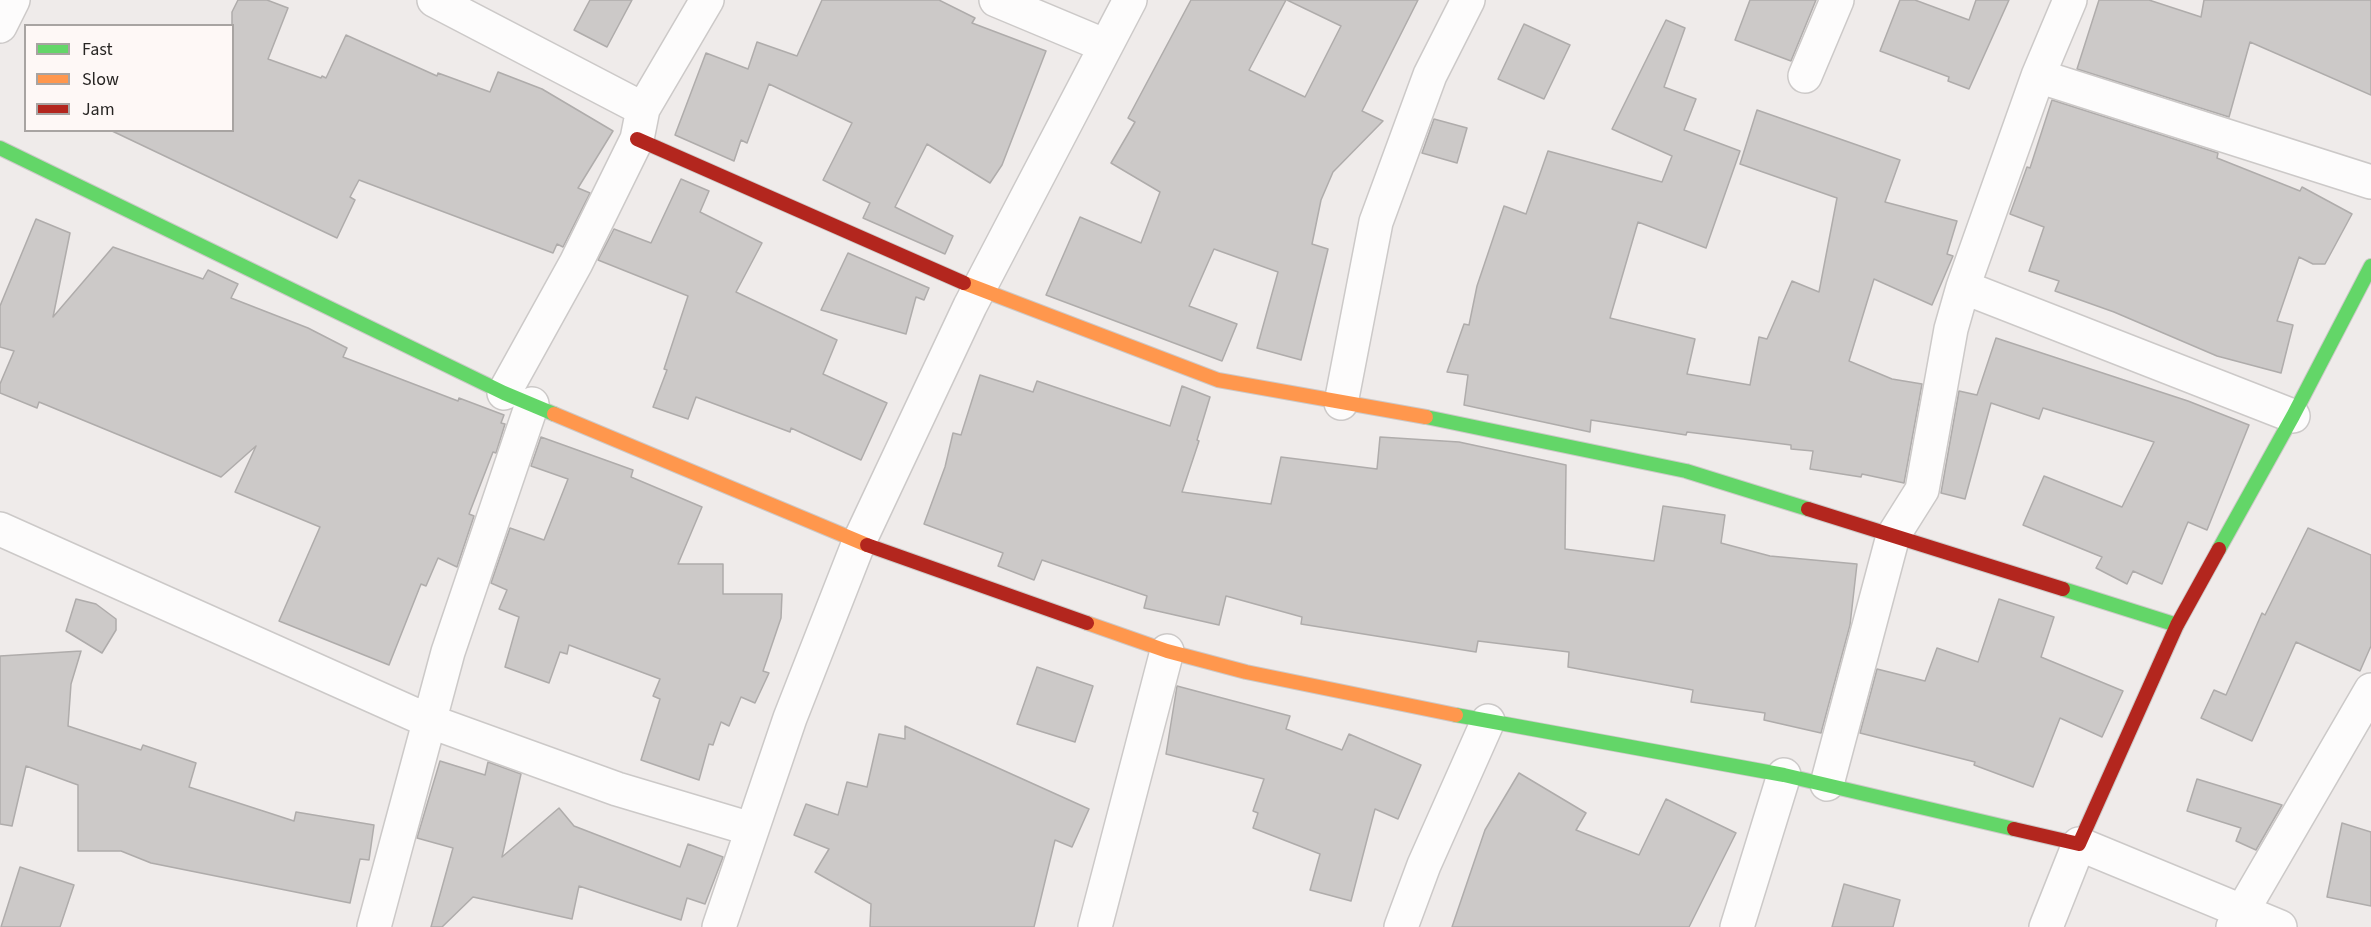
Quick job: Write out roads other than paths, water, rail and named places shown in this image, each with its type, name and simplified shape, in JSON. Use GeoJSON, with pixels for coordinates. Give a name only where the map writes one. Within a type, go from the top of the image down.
{"type":"FeatureCollection","features":[{"type":"Feature","properties":{"kind":"street"},"geometry":{"type":"LineString","coordinates":[[0,26],[13,0]]}},
{"type":"Feature","properties":{"kind":"street"},"geometry":{"type":"LineString","coordinates":[[434,0],[640,124],[979,290],[1218,380],[1463,424],[1686,471],[2177,624]]}},
{"type":"Feature","properties":{"kind":"street"},"geometry":{"type":"LineString","coordinates":[[374,927],[518,399],[576,263],[640,124],[707,0]]}},
{"type":"Feature","properties":{"kind":"street"},"geometry":{"type":"LineString","coordinates":[[996,0],[1106,46]]}},
{"type":"Feature","properties":{"kind":"street"},"geometry":{"type":"LineString","coordinates":[[719,927],[790,718],[859,542],[979,290],[1130,0]]}},
{"type":"Feature","properties":{"kind":"street"},"geometry":{"type":"LineString","coordinates":[[1341,403],[1376,222],[1430,75],[1468,0]]}},
{"type":"Feature","properties":{"kind":"street"},"geometry":{"type":"LineString","coordinates":[[1805,76],[1837,0]]}},
{"type":"Feature","properties":{"kind":"street"},"geometry":{"type":"LineString","coordinates":[[1827,784],[1893,536],[1922,490],[1951,328],[1963,287],[2038,76],[2070,0]]}},
{"type":"Feature","properties":{"kind":"street"},"geometry":{"type":"LineString","coordinates":[[2038,76],[2371,183]]}},
{"type":"Feature","properties":{"kind":"street"},"geometry":{"type":"LineString","coordinates":[[0,148],[518,399],[859,542],[1167,651],[1246,672],[1488,721],[1827,784],[2079,844],[2237,919],[2280,927]]}},
{"type":"Feature","properties":{"kind":"street"},"geometry":{"type":"LineString","coordinates":[[2046,927],[2079,844],[2177,624],[2293,416],[2371,266]]}},
{"type":"Feature","properties":{"kind":"street"},"geometry":{"type":"LineString","coordinates":[[1963,287],[2293,416]]}},
{"type":"Feature","properties":{"kind":"street"},"geometry":{"type":"LineString","coordinates":[[0,529],[429,721],[617,789],[751,829]]}},
{"type":"Feature","properties":{"kind":"street"},"geometry":{"type":"LineString","coordinates":[[1095,927],[1167,651]]}},
{"type":"Feature","properties":{"kind":"street"},"geometry":{"type":"LineString","coordinates":[[2237,919],[2366,708]]}},
{"type":"Feature","properties":{"kind":"street"},"geometry":{"type":"LineString","coordinates":[[1401,927],[1424,866],[1488,721]]}},
{"type":"Feature","properties":{"kind":"street"},"geometry":{"type":"LineString","coordinates":[[1737,927],[1784,775]]}}]}
